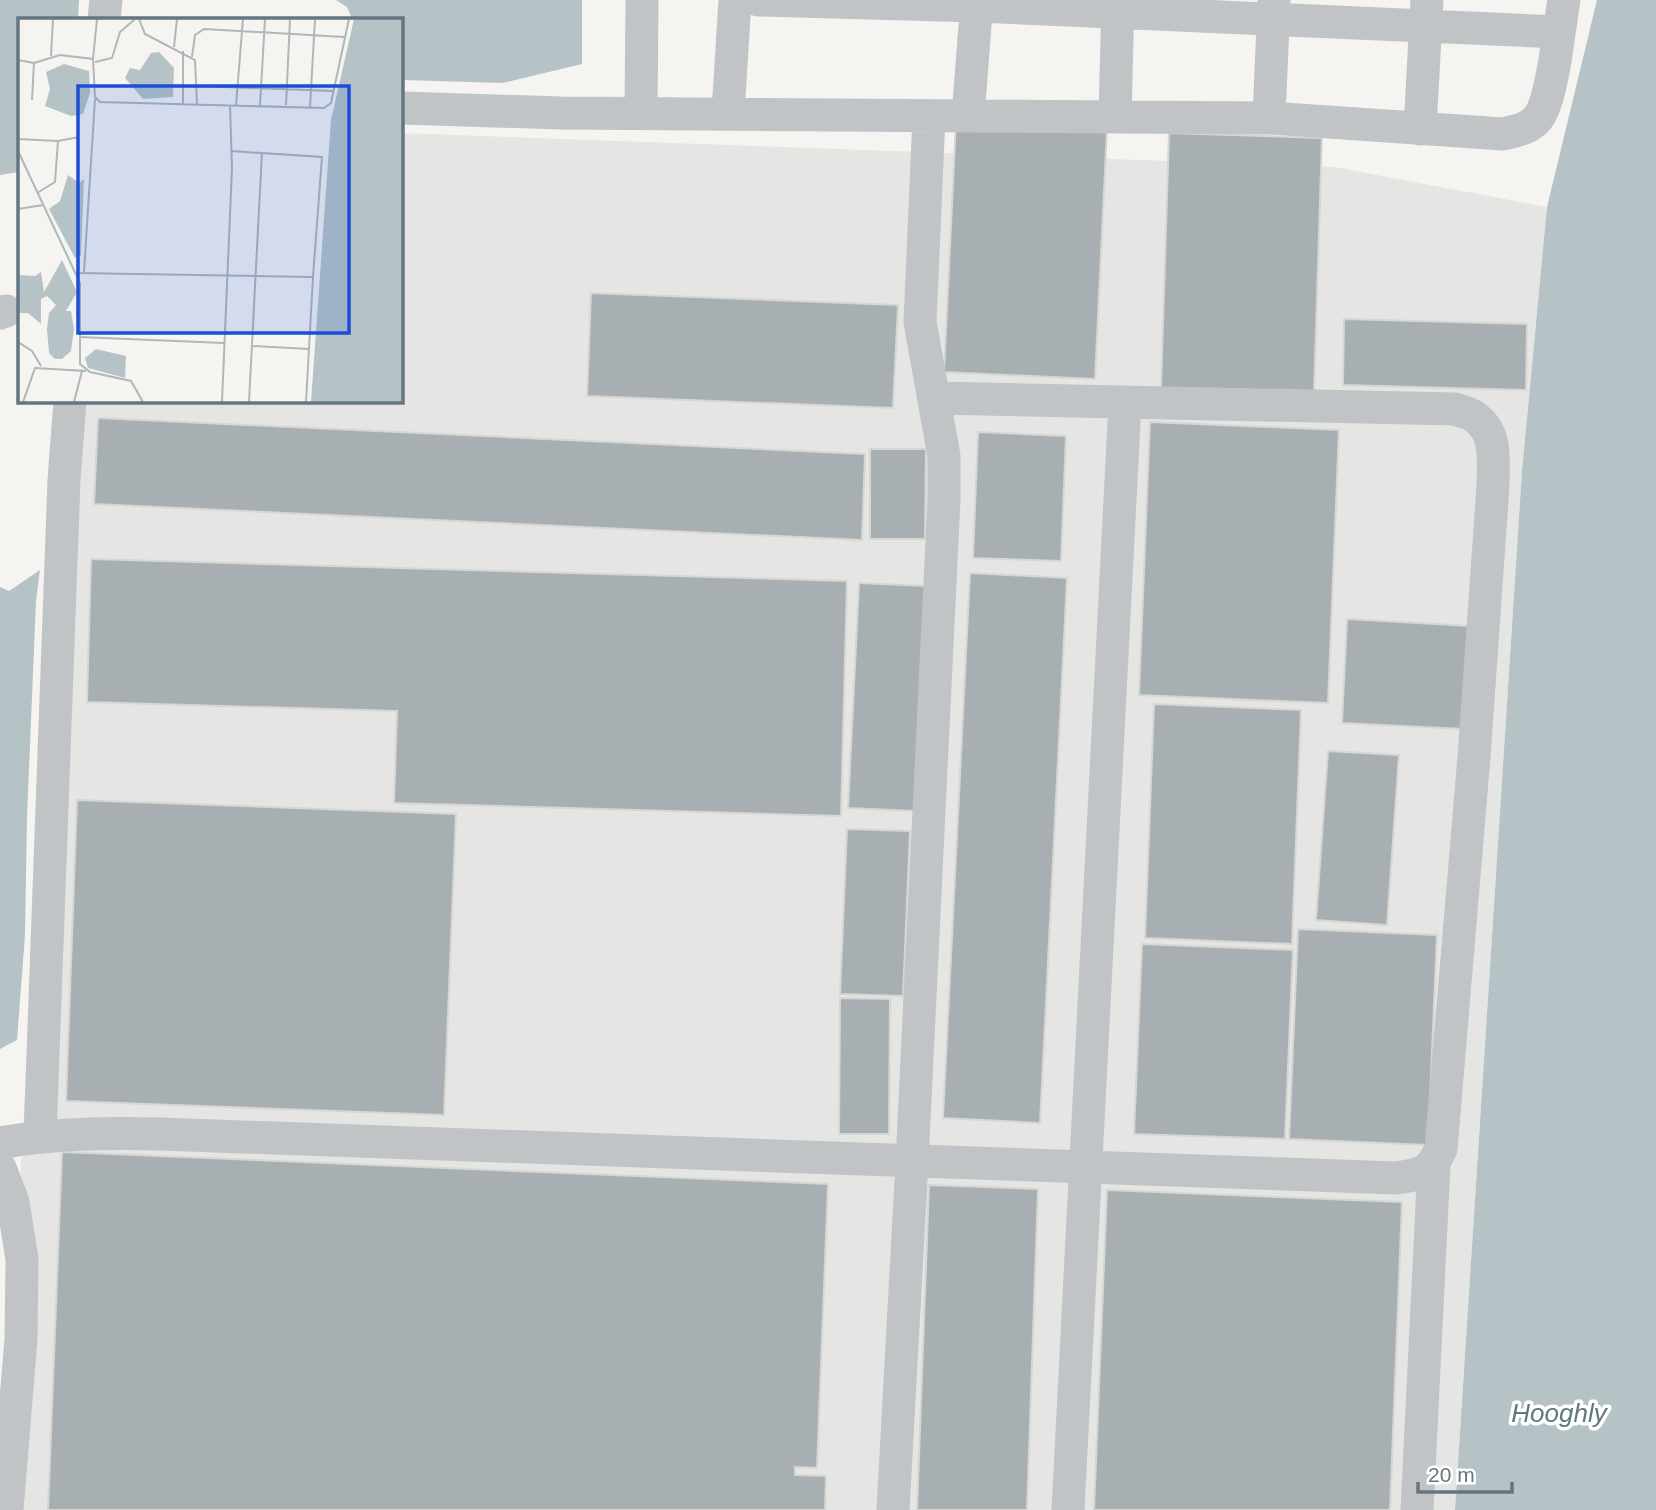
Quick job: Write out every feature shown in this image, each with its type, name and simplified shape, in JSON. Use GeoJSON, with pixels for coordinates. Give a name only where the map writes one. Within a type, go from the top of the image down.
{"type":"FeatureCollection","features":[{"type":"Feature","properties":{"kind":"street"},"geometry":{"type":"LineString","coordinates":[[104,18],[106,0]]}},
{"type":"Feature","properties":{"kind":"street"},"geometry":{"type":"LineString","coordinates":[[641,113],[642,0]]}},
{"type":"Feature","properties":{"kind":"street"},"geometry":{"type":"LineString","coordinates":[[728,113],[735,0]]}},
{"type":"Feature","properties":{"kind":"street"},"geometry":{"type":"LineString","coordinates":[[402,108],[547,113],[1269,118],[1503,134],[1525,129],[1538,118],[1546,103],[1561,16],[758,0]]}},
{"type":"Feature","properties":{"kind":"street"},"geometry":{"type":"LineString","coordinates":[[968,116],[977,3]]}},
{"type":"Feature","properties":{"kind":"street"},"geometry":{"type":"LineString","coordinates":[[1115,117],[1118,6]]}},
{"type":"Feature","properties":{"kind":"street"},"geometry":{"type":"LineString","coordinates":[[1269,118],[1274,10]]}},
{"type":"Feature","properties":{"kind":"street"},"geometry":{"type":"LineString","coordinates":[[1420,129],[1427,13]]}},
{"type":"Feature","properties":{"kind":"street"},"geometry":{"type":"LineString","coordinates":[[893,1510],[944,500],[944,456],[920,322],[929,116]]}},
{"type":"Feature","properties":{"kind":"street"},"geometry":{"type":"LineString","coordinates":[[934,398],[1455,410],[1476,417],[1489,432],[1493,449],[1493,486],[1474,758],[1441,1149],[1434,1165],[1417,1510]]}},
{"type":"Feature","properties":{"kind":"street"},"geometry":{"type":"LineString","coordinates":[[40,1136],[64,480],[70,402]]}},
{"type":"Feature","properties":{"kind":"street"},"geometry":{"type":"LineString","coordinates":[[1068,1510],[1125,403]]}},
{"type":"Feature","properties":{"kind":"street"},"geometry":{"type":"LineString","coordinates":[[0,1143],[40,1136],[84,1133],[161,1134],[1396,1178],[1423,1173],[1434,1165]]}},
{"type":"Feature","properties":{"kind":"street"},"geometry":{"type":"LineString","coordinates":[[0,1168],[13,1202],[22,1259],[21,1339],[7,1510]]}},
{"type":"Feature","properties":{"kind":"shaded area"},"geometry":{"type":"Polygon","coordinates":[[[402,133],[1334,167],[1547,207],[1522,471],[1455,1510],[1,1510],[65,402],[402,402],[402,133]]]}},
{"type":"Feature","properties":{"kind":"water"},"geometry":{"type":"Polygon","coordinates":[[[0,0],[79,0],[78,18],[18,18],[18,172],[0,175],[0,0]]]}},
{"type":"Feature","properties":{"kind":"water"},"geometry":{"type":"Polygon","coordinates":[[[336,0],[582,0],[582,64],[503,83],[402,80],[402,18],[352,18],[347,7],[336,0]]]}},
{"type":"Feature","properties":{"kind":"water","name":"Hooghly"},"geometry":{"type":"Polygon","coordinates":[[[1597,0],[1656,0],[1656,1510],[1455,1510],[1522,471],[1547,207],[1597,0]]]}},
{"type":"Feature","properties":{"kind":"water"},"geometry":{"type":"Polygon","coordinates":[[[40,570],[36,601],[27,817],[25,935],[17,1040],[0,1049],[0,587],[9,591],[40,570]]]}},
{"type":"Feature","properties":{"kind":"building"},"geometry":{"type":"Polygon","coordinates":[[[956,121],[1107,129],[1095,379],[944,372],[956,121]]]}},
{"type":"Feature","properties":{"kind":"building"},"geometry":{"type":"Polygon","coordinates":[[[1169,133],[1322,138],[1314,392],[1161,388],[1169,133]]]}},
{"type":"Feature","properties":{"kind":"building"},"geometry":{"type":"Polygon","coordinates":[[[591,293],[898,305],[893,408],[587,396],[591,293]]]}},
{"type":"Feature","properties":{"kind":"building"},"geometry":{"type":"Polygon","coordinates":[[[1344,319],[1527,324],[1526,390],[1343,385],[1344,319]]]}},
{"type":"Feature","properties":{"kind":"building"},"geometry":{"type":"Polygon","coordinates":[[[98,418],[865,454],[862,540],[94,504],[98,418]]]}},
{"type":"Feature","properties":{"kind":"building"},"geometry":{"type":"Polygon","coordinates":[[[1150,422],[1339,430],[1328,703],[1139,695],[1150,422]]]}},
{"type":"Feature","properties":{"kind":"building"},"geometry":{"type":"Polygon","coordinates":[[[978,432],[1066,436],[1061,561],[973,558],[978,432]]]}},
{"type":"Feature","properties":{"kind":"building"},"geometry":{"type":"Polygon","coordinates":[[[870,449],[926,449],[925,539],[870,539],[870,449]]]}},
{"type":"Feature","properties":{"kind":"building"},"geometry":{"type":"Polygon","coordinates":[[[91,559],[847,581],[841,816],[394,803],[397,711],[87,702],[91,559]]]}},
{"type":"Feature","properties":{"kind":"building"},"geometry":{"type":"Polygon","coordinates":[[[970,573],[1067,578],[1040,1123],[943,1118],[970,573]]]}},
{"type":"Feature","properties":{"kind":"building"},"geometry":{"type":"Polygon","coordinates":[[[859,583],[926,586],[915,811],[848,808],[859,583]]]}},
{"type":"Feature","properties":{"kind":"building"},"geometry":{"type":"Polygon","coordinates":[[[1347,619],[1470,626],[1464,729],[1342,723],[1347,619]]]}},
{"type":"Feature","properties":{"kind":"building"},"geometry":{"type":"Polygon","coordinates":[[[1154,704],[1301,710],[1292,944],[1145,938],[1154,704]]]}},
{"type":"Feature","properties":{"kind":"building"},"geometry":{"type":"Polygon","coordinates":[[[1328,751],[1399,755],[1387,925],[1316,920],[1328,751]]]}},
{"type":"Feature","properties":{"kind":"building"},"geometry":{"type":"Polygon","coordinates":[[[77,800],[456,814],[444,1115],[66,1101],[77,800]]]}},
{"type":"Feature","properties":{"kind":"building"},"geometry":{"type":"Polygon","coordinates":[[[847,829],[910,831],[903,996],[840,994],[847,829]]]}},
{"type":"Feature","properties":{"kind":"building"},"geometry":{"type":"Polygon","coordinates":[[[1298,929],[1437,935],[1428,1145],[1289,1139],[1298,929]]]}},
{"type":"Feature","properties":{"kind":"building"},"geometry":{"type":"Polygon","coordinates":[[[1142,944],[1293,950],[1285,1139],[1134,1134],[1142,944]]]}},
{"type":"Feature","properties":{"kind":"building"},"geometry":{"type":"Polygon","coordinates":[[[840,998],[890,999],[889,1134],[839,1134],[840,998]]]}},
{"type":"Feature","properties":{"kind":"building"},"geometry":{"type":"Polygon","coordinates":[[[62,1152],[828,1184],[817,1468],[795,1467],[795,1475],[826,1476],[825,1510],[48,1510],[62,1152]]]}},
{"type":"Feature","properties":{"kind":"building"},"geometry":{"type":"Polygon","coordinates":[[[929,1185],[1038,1189],[1027,1510],[917,1510],[929,1185]]]}},
{"type":"Feature","properties":{"kind":"building"},"geometry":{"type":"Polygon","coordinates":[[[1107,1190],[1402,1202],[1390,1510],[1094,1510],[1107,1190]]]}}]}
